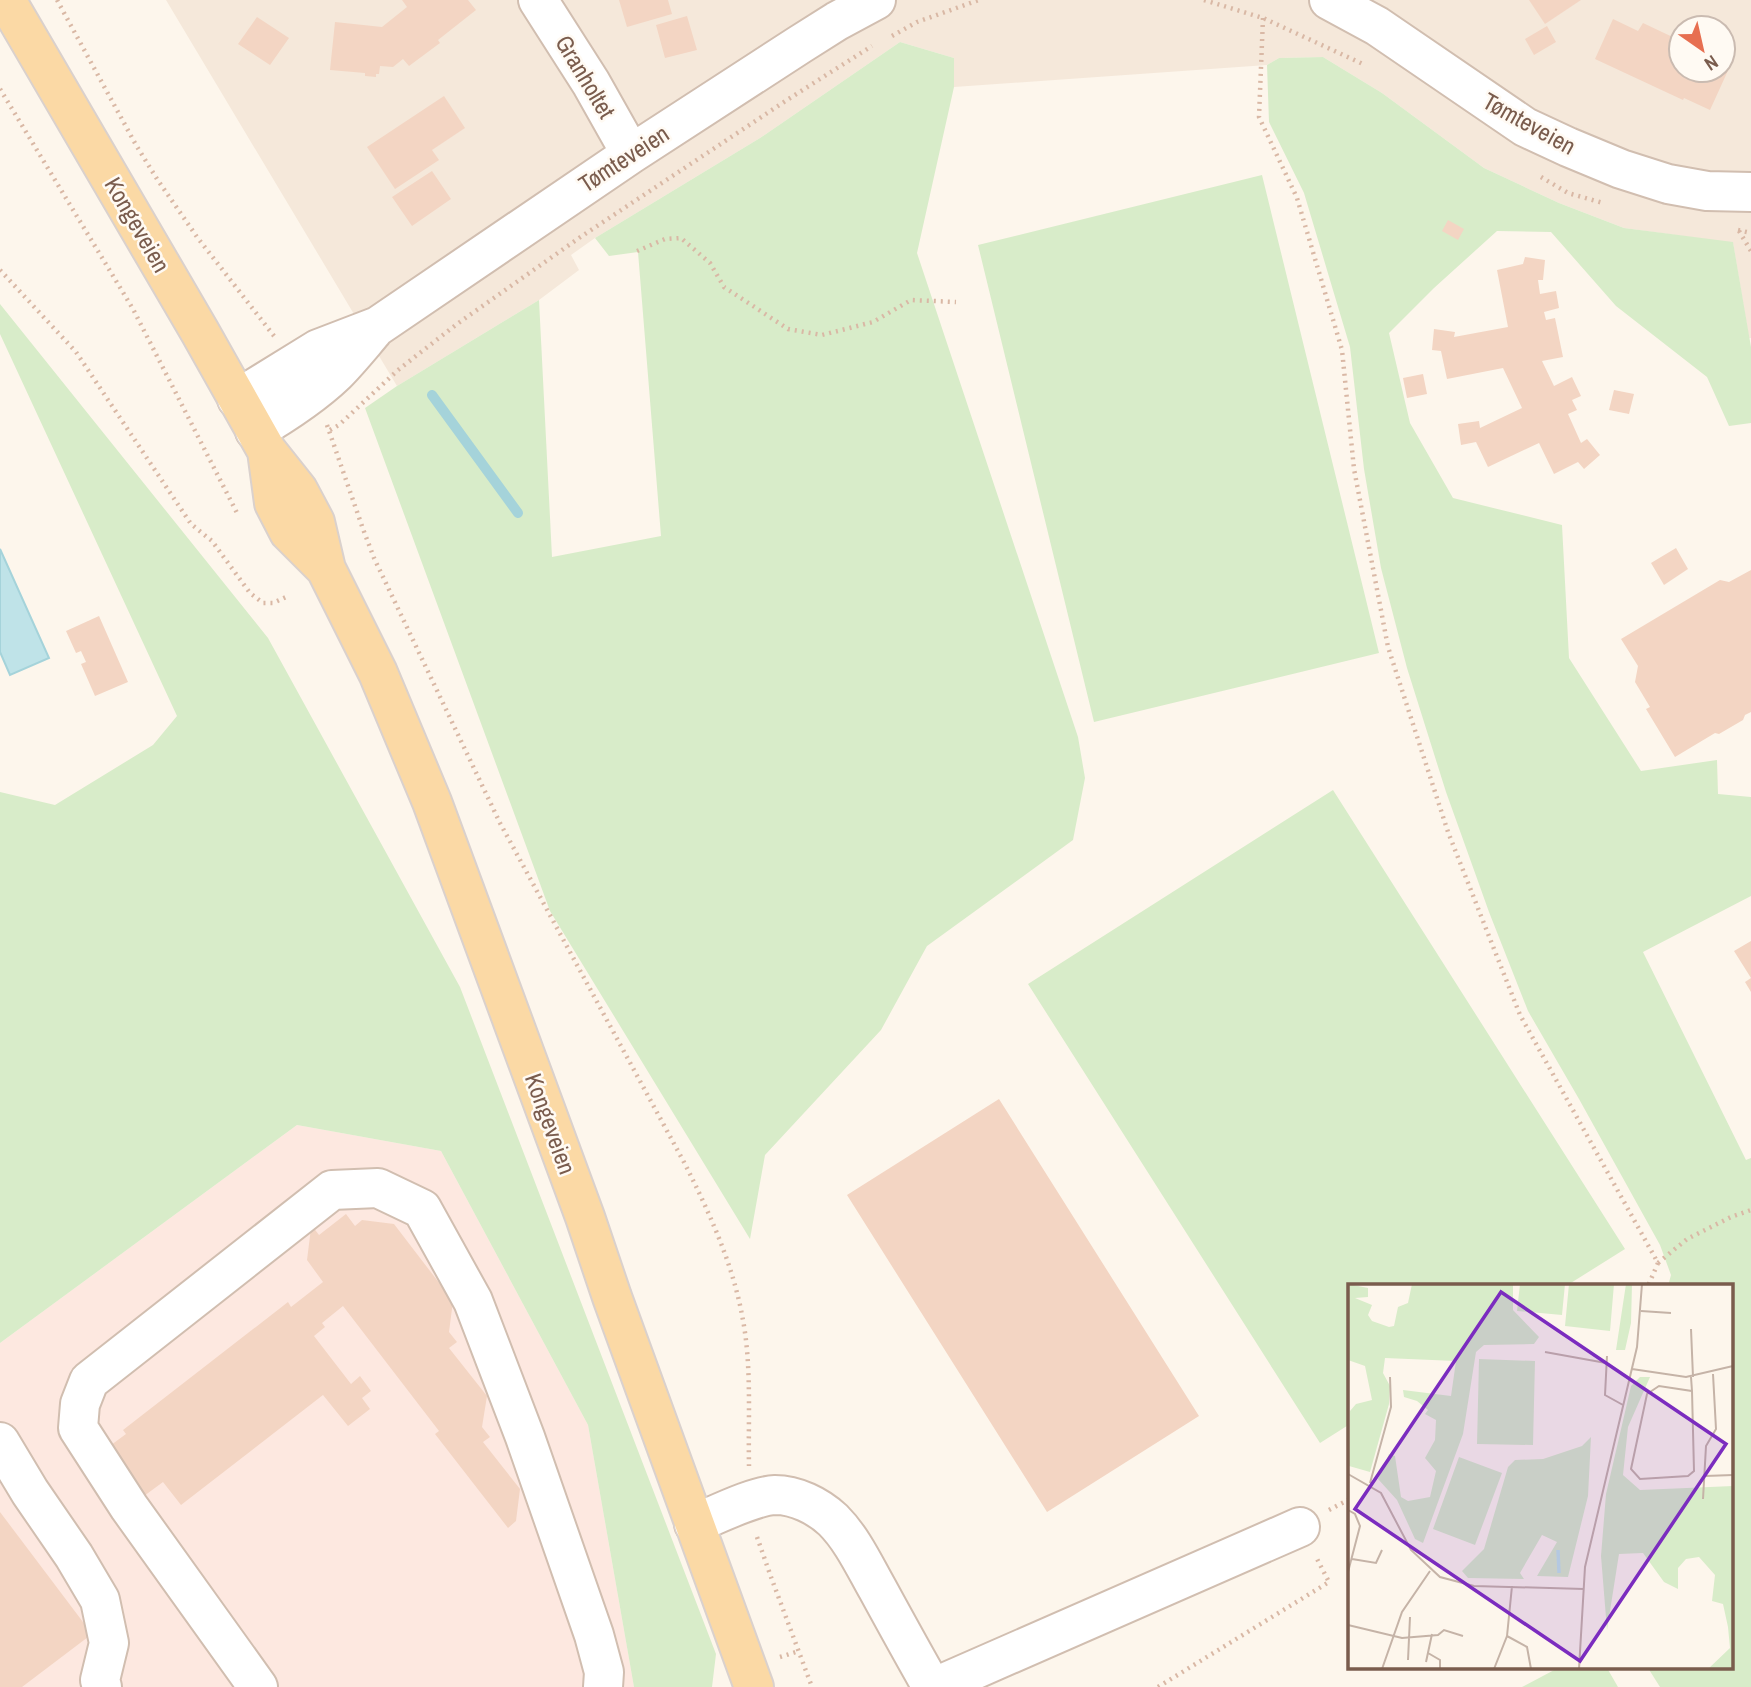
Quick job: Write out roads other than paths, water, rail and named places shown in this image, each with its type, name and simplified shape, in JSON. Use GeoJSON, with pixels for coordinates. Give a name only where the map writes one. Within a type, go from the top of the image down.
{"type":"FeatureCollection","features":[{"type":"Feature","properties":{"kind":"main road","name":"Kongeveien"},"geometry":{"type":"LineString","coordinates":[[6,0],[253,427],[298,490],[315,522],[326,569],[378,673],[432,802],[754,1687]]}},
{"type":"Feature","properties":{"kind":"street","name":"Granholtet"},"geometry":{"type":"LineString","coordinates":[[538,0],[591,83],[631,154]]}},
{"type":"Feature","properties":{"kind":"street","name":"Tømteveien"},"geometry":{"type":"LineString","coordinates":[[253,427],[318,349],[378,326],[631,154],[808,38],[876,0]]}},
{"type":"Feature","properties":{"kind":"street","name":"Tømteveien"},"geometry":{"type":"LineString","coordinates":[[1329,0],[1377,26],[1525,127],[1568,148],[1668,184],[1707,191],[1751,192]]}},
{"type":"Feature","properties":{"kind":"street"},"geometry":{"type":"LineString","coordinates":[[258,1687],[129,1507],[78,1428],[80,1404],[89,1381],[332,1190],[378,1188],[422,1209],[473,1301],[525,1437],[594,1635],[604,1672],[603,1687]]}},
{"type":"Feature","properties":{"kind":"street"},"geometry":{"type":"LineString","coordinates":[[0,1442],[100,1600],[109,1643],[100,1680],[102,1687]]}},
{"type":"Feature","properties":{"kind":"street"},"geometry":{"type":"LineString","coordinates":[[694,1524],[763,1497],[777,1495],[791,1497],[824,1512],[836,1523],[854,1548],[933,1687],[1300,1527]]}},
{"type":"Feature","properties":{"kind":"water"},"geometry":{"type":"Polygon","coordinates":[[[0,549],[49,658],[10,675],[0,652],[0,549]]]}},
{"type":"Feature","properties":{"kind":"waterway"},"geometry":{"type":"LineString","coordinates":[[432,395],[518,513]]}}]}
